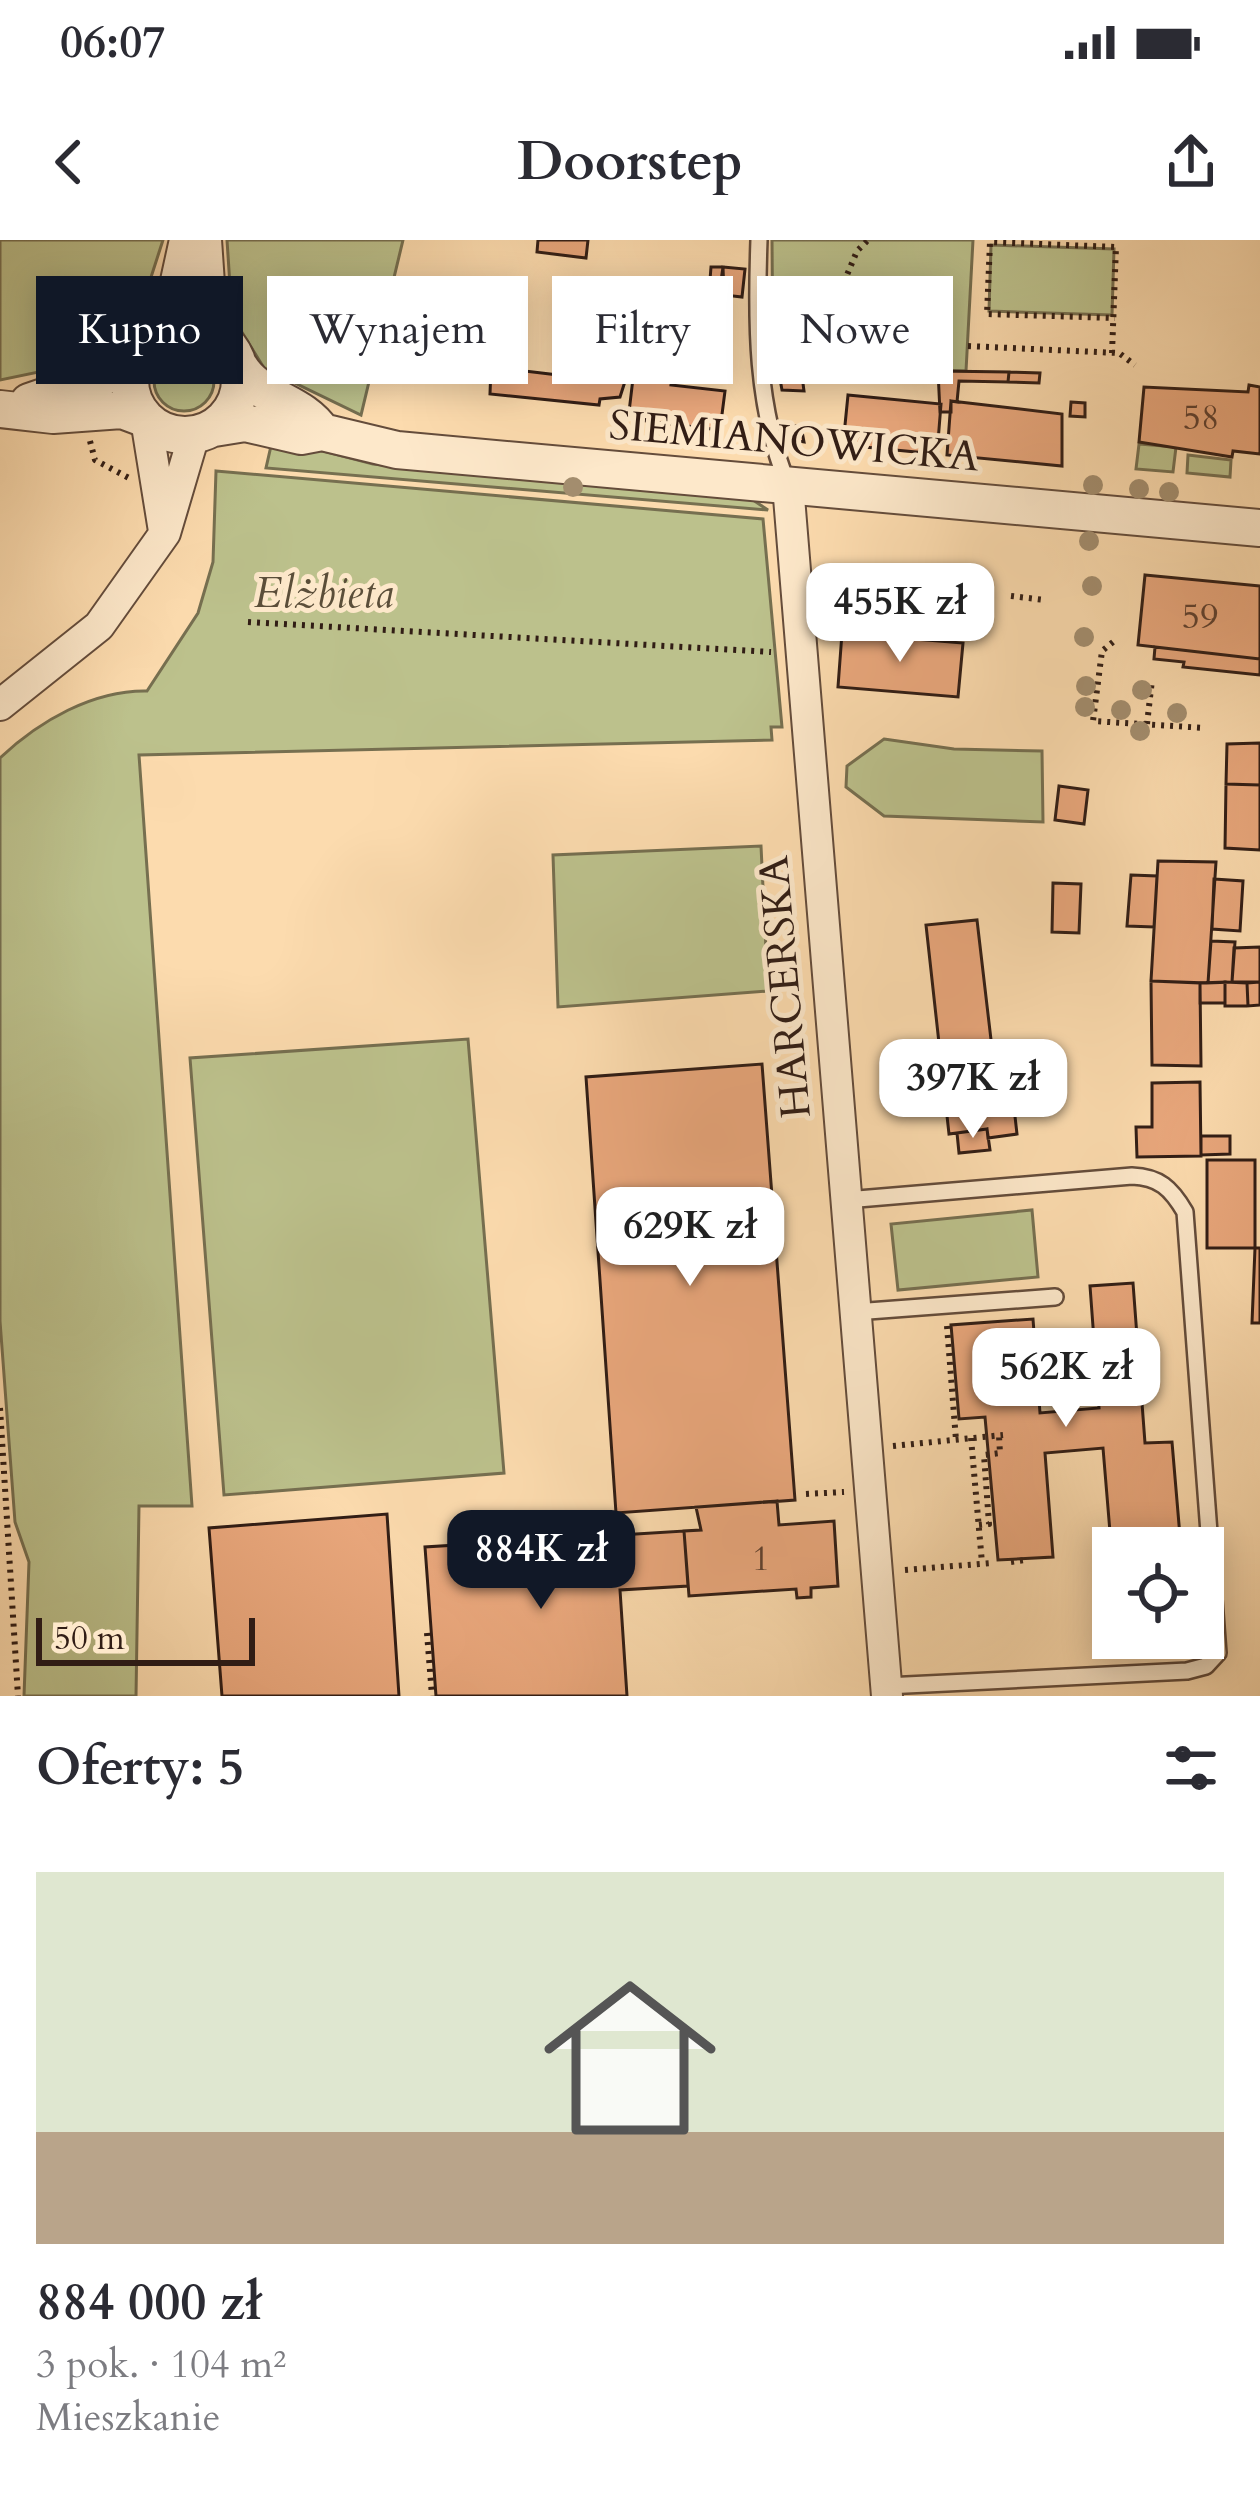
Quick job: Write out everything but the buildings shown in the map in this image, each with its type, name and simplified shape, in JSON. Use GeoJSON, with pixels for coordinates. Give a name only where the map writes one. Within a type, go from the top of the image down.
{"type":"FeatureCollection","features":[{"type":"Feature","properties":{"kind":"street"},"geometry":{"type":"LineString","coordinates":[[180,276],[188,240]]}},
{"type":"Feature","properties":{"kind":"street"},"geometry":{"type":"LineString","coordinates":[[203,240],[205,276]]}},
{"type":"Feature","properties":{"kind":"street","name":"SIEMIANOWICKA"},"geometry":{"type":"LineString","coordinates":[[243,372],[255,390],[313,418],[322,432]]}},
{"type":"Feature","properties":{"kind":"street"},"geometry":{"type":"LineString","coordinates":[[8,409],[81,384]]}},
{"type":"Feature","properties":{"kind":"street"},"geometry":{"type":"LineString","coordinates":[[132,384],[132,395],[146,419],[164,533]]}},
{"type":"Feature","properties":{"kind":"street"},"geometry":{"type":"LineString","coordinates":[[0,705],[99,626],[164,533],[204,431],[238,396],[236,384]]}},
{"type":"Feature","properties":{"kind":"street"},"geometry":{"type":"LineString","coordinates":[[8,409],[52,415],[122,410],[173,434],[204,431]]}},
{"type":"Feature","properties":{"kind":"street","name":"SIEMIANOWICKA"},"geometry":{"type":"LineString","coordinates":[[204,431],[245,423],[301,436],[322,432],[397,450],[1260,528]]}},
{"type":"Feature","properties":{"kind":"street","name":"HARCERSKA"},"geometry":{"type":"LineString","coordinates":[[788,485],[886,1691]]}},
{"type":"Feature","properties":{"kind":"lane"},"geometry":{"type":"LineString","coordinates":[[759,240],[759,360],[777,458],[788,485]]}},
{"type":"Feature","properties":{"kind":"lane"},"geometry":{"type":"LineString","coordinates":[[846,1200],[1132,1176],[1154,1177],[1174,1194],[1185,1212],[1217,1653],[1206,1666],[1187,1671],[886,1691]]}},
{"type":"Feature","properties":{"kind":"lane"},"geometry":{"type":"LineString","coordinates":[[854,1312],[1055,1297]]}},
{"type":"Feature","properties":{"kind":"path"},"geometry":{"type":"LineString","coordinates":[[847,276],[857,251],[868,240]]}},
{"type":"Feature","properties":{"kind":"path"},"geometry":{"type":"LineString","coordinates":[[1112,353],[1115,318],[1116,247],[990,242],[987,314],[1115,318]]}},
{"type":"Feature","properties":{"kind":"path"},"geometry":{"type":"LineString","coordinates":[[968,346],[1112,353],[1136,364]]}},
{"type":"Feature","properties":{"kind":"path"},"geometry":{"type":"LineString","coordinates":[[95,460],[118,476],[143,481]]}},
{"type":"Feature","properties":{"kind":"path"},"geometry":{"type":"LineString","coordinates":[[1011,596],[1046,601]]}},
{"type":"Feature","properties":{"kind":"path"},"geometry":{"type":"LineString","coordinates":[[248,622],[775,652]]}},
{"type":"Feature","properties":{"kind":"path"},"geometry":{"type":"LineString","coordinates":[[1113,642],[1102,651],[1093,722],[1205,728]]}},
{"type":"Feature","properties":{"kind":"path"},"geometry":{"type":"LineString","coordinates":[[1147,724],[1152,680]]}},
{"type":"Feature","properties":{"kind":"path"},"geometry":{"type":"LineString","coordinates":[[946,1327],[956,1440]]}},
{"type":"Feature","properties":{"kind":"path"},"geometry":{"type":"LineString","coordinates":[[0,1408],[18,1696]]}},
{"type":"Feature","properties":{"kind":"path"},"geometry":{"type":"LineString","coordinates":[[884,1446],[1001,1436],[1000,1453],[984,1454],[989,1524],[979,1525]]}},
{"type":"Feature","properties":{"kind":"path"},"geometry":{"type":"LineString","coordinates":[[905,1570],[987,1563],[971,1438]]}},
{"type":"Feature","properties":{"kind":"path"},"geometry":{"type":"LineString","coordinates":[[806,1494],[840,1492]]}},
{"type":"Feature","properties":{"kind":"path"},"geometry":{"type":"LineString","coordinates":[[1011,1562],[1025,1561]]}},
{"type":"Feature","properties":{"kind":"path"},"geometry":{"type":"LineString","coordinates":[[427,1633],[432,1696]]}},
{"type":"Feature","properties":{"kind":"green space"},"geometry":{"type":"Polygon","coordinates":[[[0,240],[163,240],[151,276],[36,276],[36,373],[0,380],[0,240]]]}},
{"type":"Feature","properties":{"kind":"green space"},"geometry":{"type":"Polygon","coordinates":[[[227,240],[403,240],[394,276],[267,276],[267,369],[243,334],[243,276],[229,276],[227,240]]]}},
{"type":"Feature","properties":{"kind":"green space"},"geometry":{"type":"Polygon","coordinates":[[[772,240],[973,240],[966,371],[953,371],[953,276],[772,276],[772,240]]]}},
{"type":"Feature","properties":{"kind":"green space"},"geometry":{"type":"Polygon","coordinates":[[[991,245],[1114,249],[1112,315],[989,311],[991,245]]]}},
{"type":"Feature","properties":{"kind":"green space"},"geometry":{"type":"Polygon","coordinates":[[[154,384],[214,384],[205,402],[184,411],[172,409],[156,393],[154,384]]]}},
{"type":"Feature","properties":{"kind":"green space"},"geometry":{"type":"Polygon","coordinates":[[[297,384],[368,384],[361,415],[297,384]]]}},
{"type":"Feature","properties":{"kind":"green space"},"geometry":{"type":"Polygon","coordinates":[[[281,440],[373,464],[753,500],[768,510],[266,468],[271,446],[281,440]]]}},
{"type":"Feature","properties":{"kind":"green space"},"geometry":{"type":"Polygon","coordinates":[[[1139,444],[1176,447],[1173,472],[1136,469],[1139,444]]]}},
{"type":"Feature","properties":{"kind":"green space"},"geometry":{"type":"Polygon","coordinates":[[[1188,455],[1231,460],[1230,477],[1187,473],[1188,455]]]}},
{"type":"Feature","properties":{"kind":"green space","name":"Elżbieta"},"geometry":{"type":"Polygon","coordinates":[[[216,471],[763,519],[782,727],[771,727],[772,740],[139,755],[192,1506],[139,1506],[136,1696],[24,1696],[29,1562],[15,1522],[0,1321],[0,758],[68,710],[107,696],[147,691],[198,613],[213,562],[216,471]]]}},
{"type":"Feature","properties":{"kind":"green space"},"geometry":{"type":"Polygon","coordinates":[[[884,739],[954,749],[1042,751],[1043,822],[884,816],[846,787],[847,766],[884,739]]]}},
{"type":"Feature","properties":{"kind":"green space"},"geometry":{"type":"Polygon","coordinates":[[[761,846],[768,991],[558,1007],[553,855],[761,846]]]}},
{"type":"Feature","properties":{"kind":"green space"},"geometry":{"type":"Polygon","coordinates":[[[468,1039],[504,1473],[224,1495],[190,1058],[468,1039]]]}},
{"type":"Feature","properties":{"kind":"green space"},"geometry":{"type":"Polygon","coordinates":[[[1032,1210],[1038,1277],[898,1290],[891,1224],[1032,1210]]]}}]}
